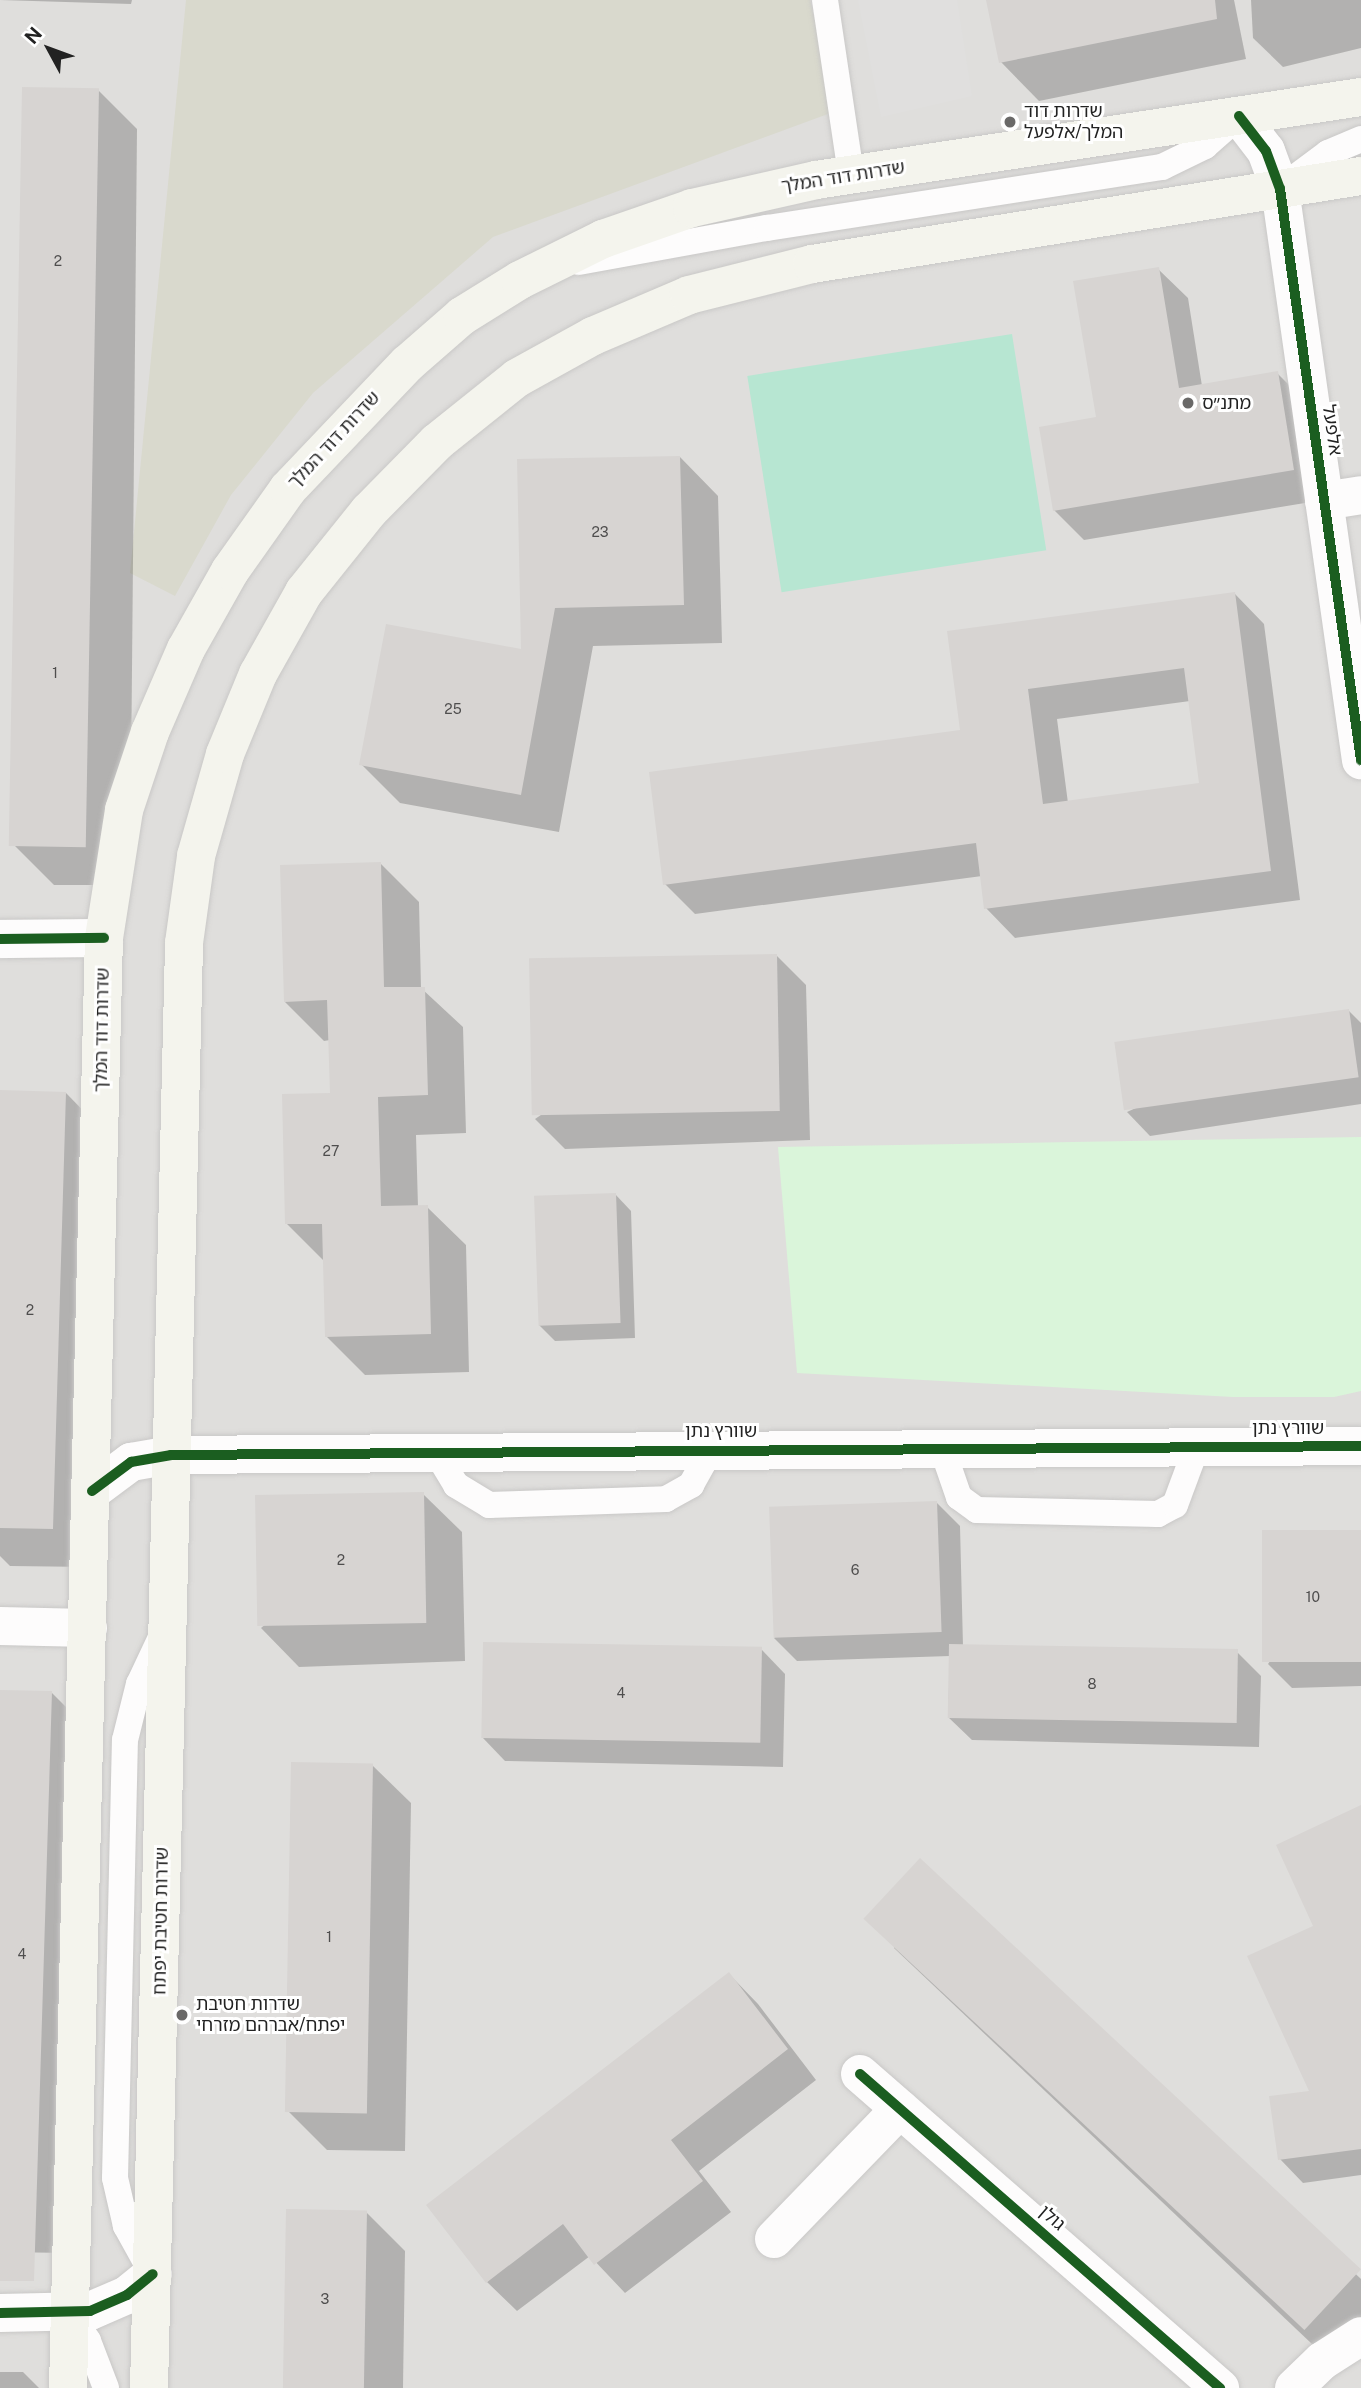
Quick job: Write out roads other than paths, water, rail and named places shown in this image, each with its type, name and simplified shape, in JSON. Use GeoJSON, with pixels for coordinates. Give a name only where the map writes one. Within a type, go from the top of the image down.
{"type":"FeatureCollection","features":[{"type":"Feature","properties":{"kind":"main road","name":"שדרות דוד המלך"},"geometry":{"type":"LineString","coordinates":[[92,1491],[104,938],[124,810],[150,732],[186,649],[230,571],[288,489],[407,364],[462,316],[540,269],[603,239],[692,208],[851,175],[1361,97]]}},
{"type":"Feature","properties":{"kind":"main road"},"geometry":{"type":"LineString","coordinates":[[171,1455],[184,943],[196,856],[225,754],[258,674],[304,592],[369,511],[437,442],[517,378],[593,336],[689,295],[812,264],[1361,176]]}},
{"type":"Feature","properties":{"kind":"main road","name":"שדרות חטיבת יפתח"},"geometry":{"type":"LineString","coordinates":[[149,2388],[171,1455]]}},
{"type":"Feature","properties":{"kind":"main road"},"geometry":{"type":"LineString","coordinates":[[68,2388],[92,1491]]}},
{"type":"Feature","properties":{"kind":"street","name":"אלפעל"},"geometry":{"type":"LineString","coordinates":[[1239,116],[1266,151],[1280,189],[1343,498],[1361,760]]}},
{"type":"Feature","properties":{"kind":"street"},"geometry":{"type":"LineString","coordinates":[[0,939],[104,938]]}},
{"type":"Feature","properties":{"kind":"street","name":"שוורץ נתן"},"geometry":{"type":"LineString","coordinates":[[92,1491],[123,1466],[171,1455],[435,1450],[1361,1446]]}},
{"type":"Feature","properties":{"kind":"street"},"geometry":{"type":"LineString","coordinates":[[0,1626],[88,1628]]}},
{"type":"Feature","properties":{"kind":"street","name":"גולן"},"geometry":{"type":"LineString","coordinates":[[860,2074],[1220,2388]]}},
{"type":"Feature","properties":{"kind":"street"},"geometry":{"type":"LineString","coordinates":[[774,2239],[900,2109]]}},
{"type":"Feature","properties":{"kind":"street"},"geometry":{"type":"LineString","coordinates":[[0,2313],[70,2314],[109,2305],[153,2274]]}},
{"type":"Feature","properties":{"kind":"street"},"geometry":{"type":"LineString","coordinates":[[1294,2388],[1322,2361],[1361,2336]]}},
{"type":"Feature","properties":{"kind":"lane"},"geometry":{"type":"LineString","coordinates":[[825,0],[851,175]]}},
{"type":"Feature","properties":{"kind":"lane"},"geometry":{"type":"LineString","coordinates":[[540,269],[767,228],[1162,167],[1205,146],[1239,116]]}},
{"type":"Feature","properties":{"kind":"lane"},"geometry":{"type":"LineString","coordinates":[[1280,189],[1328,153],[1361,139]]}},
{"type":"Feature","properties":{"kind":"lane"},"geometry":{"type":"LineString","coordinates":[[942,1448],[960,1497],[977,1510],[1158,1514],[1175,1505],[1197,1446]]}},
{"type":"Feature","properties":{"kind":"lane"},"geometry":{"type":"LineString","coordinates":[[435,1450],[456,1485],[489,1505],[666,1499],[691,1485],[711,1448]]}},
{"type":"Feature","properties":{"kind":"lane"},"geometry":{"type":"LineString","coordinates":[[70,2314],[88,2341],[106,2388]]}},
{"type":"Feature","properties":{"kind":"place","name":"שדרות דוד המלך/אלפעל"},"geometry":{"type":"Point","coordinates":[1010,122]}},
{"type":"Feature","properties":{"kind":"place","name":"מתנ״ס"},"geometry":{"type":"Point","coordinates":[1188,403]}},
{"type":"Feature","properties":{"kind":"place","name":"שדרות חטיבת יפתח/אברהם מזרחי"},"geometry":{"type":"Point","coordinates":[182,2015]}}]}
